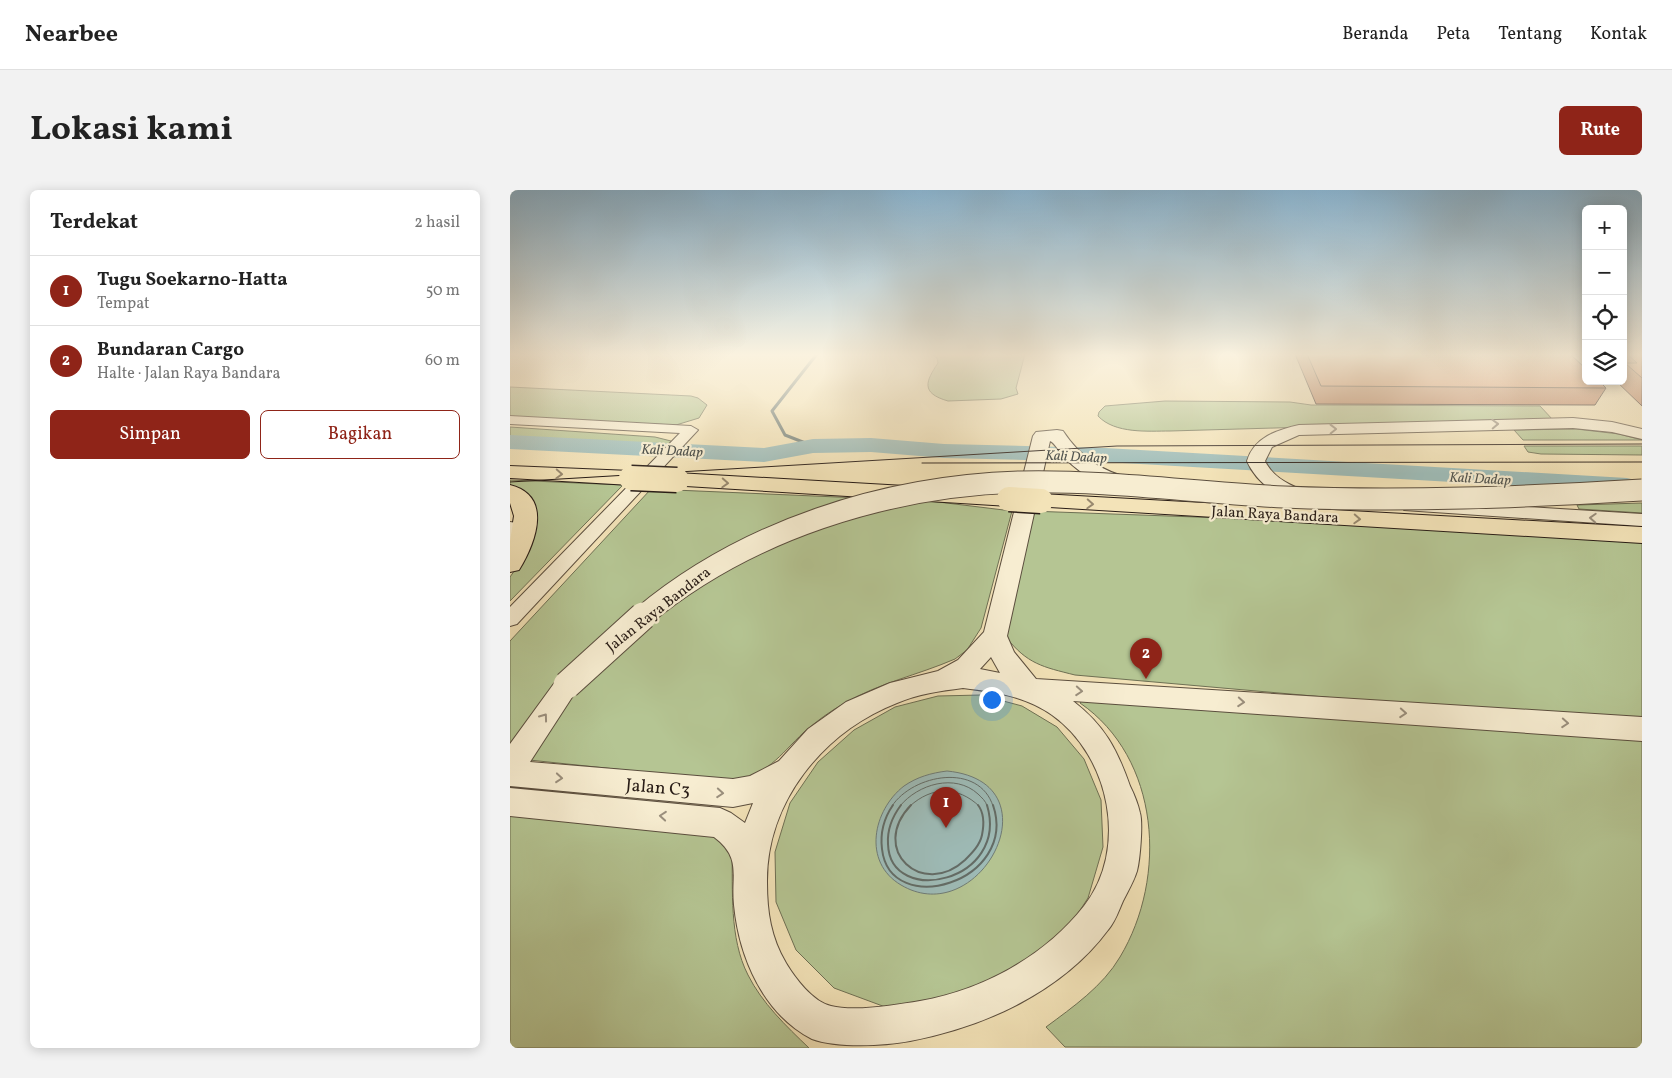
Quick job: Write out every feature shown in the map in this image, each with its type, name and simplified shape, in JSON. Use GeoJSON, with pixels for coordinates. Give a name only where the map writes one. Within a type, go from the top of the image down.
{"type":"FeatureCollection","features":[{"type":"Feature","properties":{"kind":"main road","name":"Jalan Raya Bandara"},"geometry":{"type":"LineString","coordinates":[[510,472],[1642,535]]}},
{"type":"Feature","properties":{"kind":"main road"},"geometry":{"type":"LineString","coordinates":[[510,492],[522,503],[526,516],[526,532],[518,553],[510,564]]}},
{"type":"Feature","properties":{"kind":"street"},"geometry":{"type":"LineString","coordinates":[[510,420],[691,430],[510,619]]}},
{"type":"Feature","properties":{"kind":"street"},"geometry":{"type":"LineString","coordinates":[[1312,500],[1285,490],[1269,481],[1256,461],[1262,449],[1284,433],[1306,429],[1573,423],[1612,427],[1642,434]]}},
{"type":"Feature","properties":{"kind":"street","name":"Jalan Raya Bandara"},"geometry":{"type":"LineString","coordinates":[[996,636],[1042,436],[1060,439],[1073,457],[1086,468],[1111,480],[1137,485],[1312,500],[1642,520]]}},
{"type":"Feature","properties":{"kind":"street"},"geometry":{"type":"LineString","coordinates":[[567,684],[586,654],[646,600],[711,557],[746,537],[800,512],[852,495],[928,478],[1042,472],[1381,490],[1603,497],[1642,496]]}},
{"type":"Feature","properties":{"kind":"street","name":"Jalan Raya Bandara"},"geometry":{"type":"LineString","coordinates":[[510,768],[567,684],[649,612],[703,571],[793,528],[856,506],[920,492],[1023,482],[1234,495],[1359,499],[1507,498],[1642,490]]}},
{"type":"Feature","properties":{"kind":"street"},"geometry":{"type":"LineString","coordinates":[[510,528],[514,536],[510,550]]}},
{"type":"Feature","properties":{"kind":"street"},"geometry":{"type":"LineString","coordinates":[[944,680],[967,667],[996,636]]}},
{"type":"Feature","properties":{"kind":"street"},"geometry":{"type":"LineString","coordinates":[[996,636],[999,649],[1009,666],[1030,690],[1066,710],[1078,721],[1099,744],[1113,769],[1127,812],[1127,846],[1122,882],[1105,924],[1077,962],[1048,989],[995,1025],[972,1036],[941,1047],[847,1041],[805,1012],[773,978],[755,938],[749,897],[754,850],[764,812],[797,761],[841,720],[871,702],[906,688],[944,680],[981,679],[1030,690],[1064,690],[1642,728]]}},
{"type":"Feature","properties":{"kind":"street","name":"Jalan C3"},"geometry":{"type":"LineString","coordinates":[[510,774],[733,793],[744,792],[767,784],[797,761]]}},
{"type":"Feature","properties":{"kind":"street","name":"Jalan C3"},"geometry":{"type":"LineString","coordinates":[[510,802],[720,823],[742,840],[748,852],[751,872]]}},
{"type":"Feature","properties":{"kind":"green space"},"geometry":{"type":"Polygon","coordinates":[[[510,394],[652,394],[691,396],[698,398],[707,405],[699,418],[676,425],[510,418],[510,394]]]}},
{"type":"Feature","properties":{"kind":"green space"},"geometry":{"type":"Polygon","coordinates":[[[933,394],[1018,394],[1001,399],[948,401],[933,394]]]}},
{"type":"Feature","properties":{"kind":"green space"},"geometry":{"type":"Polygon","coordinates":[[[1165,401],[1290,402],[1311,405],[1540,406],[1553,420],[1152,431],[1122,429],[1105,422],[1098,416],[1105,406],[1165,401]]]}},
{"type":"Feature","properties":{"kind":"green space"},"geometry":{"type":"Polygon","coordinates":[[[510,427],[655,437],[671,441],[673,444],[672,446],[510,437],[510,427]]]}},
{"type":"Feature","properties":{"kind":"green space"},"geometry":{"type":"Polygon","coordinates":[[[1576,429],[1619,434],[1642,440],[1523,440],[1514,430],[1576,429]]]}},
{"type":"Feature","properties":{"kind":"green space"},"geometry":{"type":"Polygon","coordinates":[[[1524,446],[1642,446],[1642,455],[1541,454],[1528,452],[1524,446]]]}},
{"type":"Feature","properties":{"kind":"green space"},"geometry":{"type":"Polygon","coordinates":[[[510,480],[623,485],[510,601],[510,577],[529,550],[510,487],[510,480]]]}},
{"type":"Feature","properties":{"kind":"green space"},"geometry":{"type":"Polygon","coordinates":[[[651,489],[930,501],[1012,511],[981,628],[967,650],[955,659],[871,690],[839,706],[804,732],[772,764],[754,775],[730,781],[510,758],[510,641],[651,489]]]}},
{"type":"Feature","properties":{"kind":"green space"},"geometry":{"type":"Polygon","coordinates":[[[1642,503],[1642,513],[1579,509],[1577,505],[1642,503]]]}},
{"type":"Feature","properties":{"kind":"green space"},"geometry":{"type":"Polygon","coordinates":[[[1029,511],[1252,519],[1642,542],[1642,719],[1347,699],[1075,675],[1045,667],[1021,653],[1006,637],[1029,511]]]}},
{"type":"Feature","properties":{"kind":"green space"},"geometry":{"type":"Polygon","coordinates":[[[981,695],[1022,706],[1057,727],[1084,759],[1101,800],[1103,847],[1088,898],[1056,947],[1008,985],[888,1008],[834,988],[796,950],[776,902],[775,852],[790,803],[818,762],[854,730],[895,707],[938,696],[981,695]]]}},
{"type":"Feature","properties":{"kind":"green space"},"geometry":{"type":"Polygon","coordinates":[[[1086,695],[1642,735],[1642,1048],[1065,1047],[1046,1027],[1096,987],[1120,957],[1135,925],[1145,891],[1150,856],[1148,821],[1140,786],[1127,755],[1107,726],[1080,703],[1086,695]]]}},
{"type":"Feature","properties":{"kind":"green space"},"geometry":{"type":"Polygon","coordinates":[[[510,815],[596,825],[677,830],[714,835],[732,850],[732,897],[735,930],[742,961],[748,975],[767,1005],[809,1048],[510,1048],[510,815]]]}},
{"type":"Feature","properties":{"kind":"water"},"geometry":{"type":"Polygon","coordinates":[[[947,771],[980,781],[998,800],[1002,824],[996,850],[980,872],[957,889],[930,894],[901,885],[889,875],[881,863],[877,850],[876,836],[879,822],[893,796],[914,780],[947,771]]]}},
{"type":"Feature","properties":{"kind":"waterway"},"geometry":{"type":"LineString","coordinates":[[785,394],[772,411],[785,435],[813,446]]}},
{"type":"Feature","properties":{"kind":"waterway","name":"Kali Dadap"},"geometry":{"type":"LineString","coordinates":[[510,442],[764,455],[813,446],[871,445],[944,451],[1105,455],[1627,485]]}},
{"type":"Feature","properties":{"kind":"tram line"},"geometry":{"type":"LineString","coordinates":[[510,482],[1117,446],[1642,444]]}},
{"type":"Feature","properties":{"kind":"tram line"},"geometry":{"type":"LineString","coordinates":[[922,463],[1642,462]]}},
{"type":"Feature","properties":{"kind":"place","name":"Bundaran Cargo"},"geometry":{"type":"Point","coordinates":[1146,679]}},
{"type":"Feature","properties":{"kind":"place","name":"Tugu Soekarno-Hatta"},"geometry":{"type":"Point","coordinates":[946,828]}}]}
